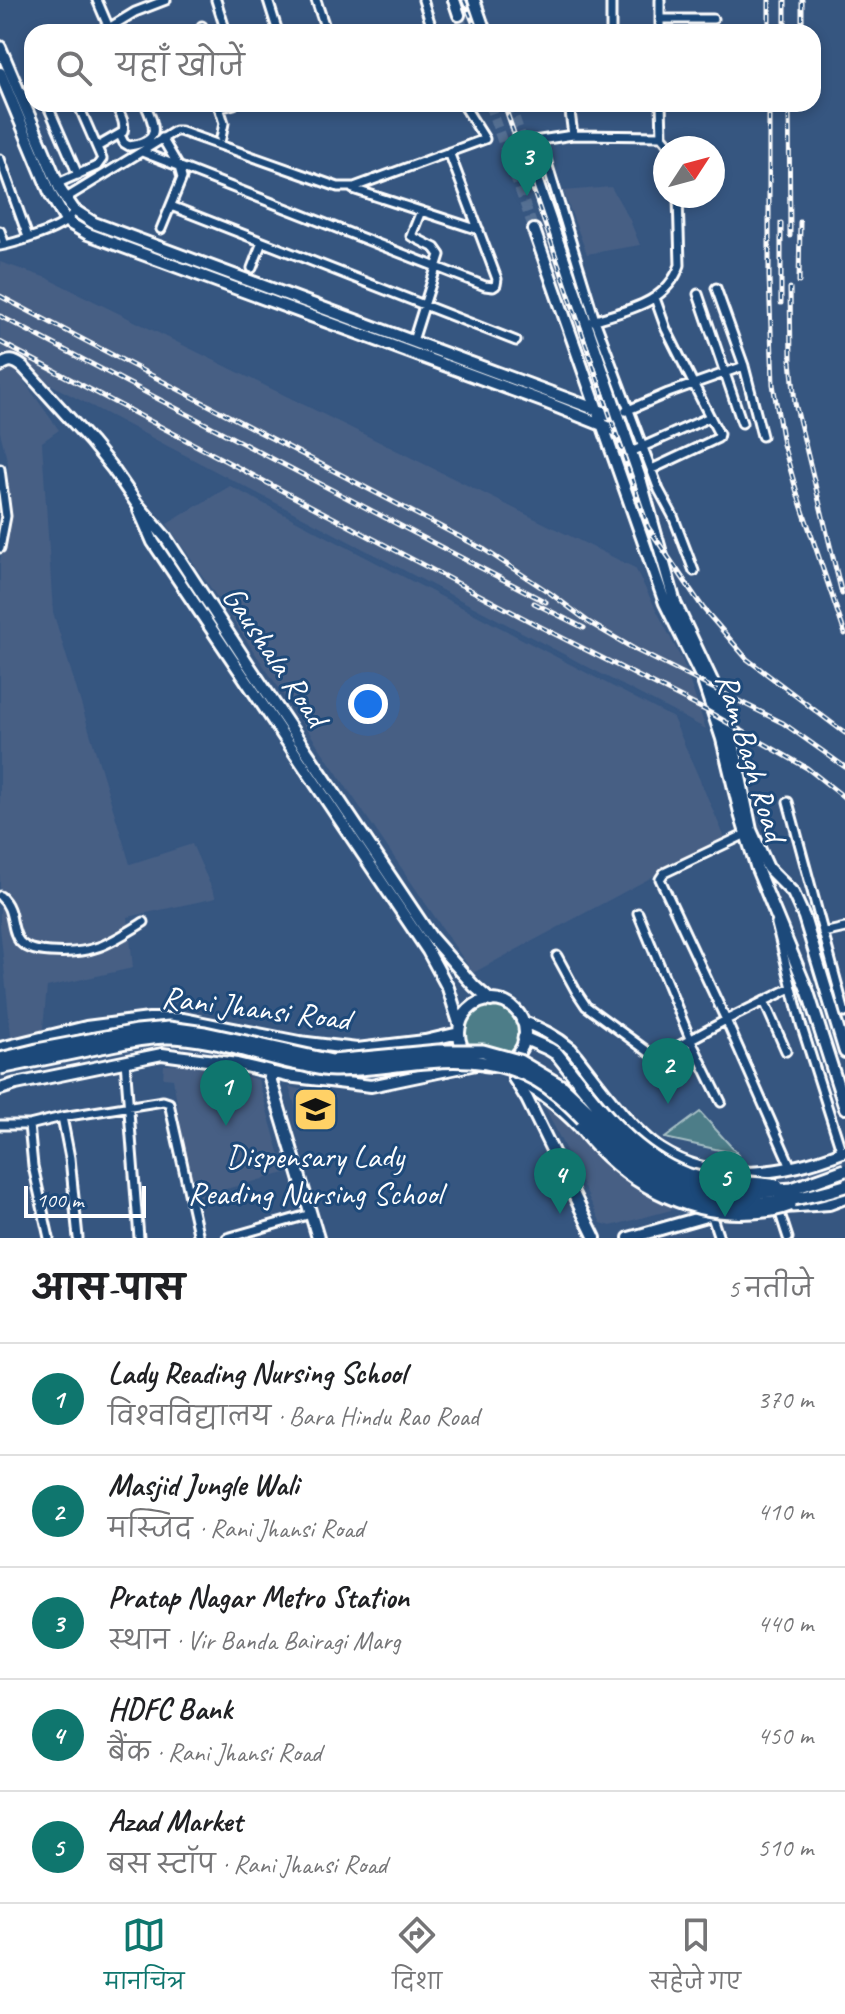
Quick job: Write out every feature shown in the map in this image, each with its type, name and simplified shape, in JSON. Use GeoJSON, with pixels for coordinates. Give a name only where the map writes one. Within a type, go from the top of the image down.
{"type":"FeatureCollection","features":[{"type":"Feature","properties":{"kind":"main road"},"geometry":{"type":"LineString","coordinates":[[454,0],[459,15]]}},
{"type":"Feature","properties":{"kind":"main road"},"geometry":{"type":"LineString","coordinates":[[474,0],[482,24]]}},
{"type":"Feature","properties":{"kind":"main road"},"geometry":{"type":"LineString","coordinates":[[0,47],[24,103]]}},
{"type":"Feature","properties":{"kind":"main road"},"geometry":{"type":"LineString","coordinates":[[0,73],[51,195],[66,221],[88,234],[595,409],[622,414]]}},
{"type":"Feature","properties":{"kind":"main road"},"geometry":{"type":"LineString","coordinates":[[28,112],[66,198],[74,210],[94,223],[408,344],[625,434]]}},
{"type":"Feature","properties":{"kind":"main road","name":"Ram Bagh Road"},"geometry":{"type":"LineString","coordinates":[[529,159],[591,321],[622,414],[625,434],[675,603],[712,681],[732,738],[767,891],[808,992],[845,1108]]}},
{"type":"Feature","properties":{"kind":"main road","name":"Ram Bagh Road"},"geometry":{"type":"LineString","coordinates":[[534,230],[665,603],[702,678],[722,739],[746,834],[763,869],[793,893],[797,900],[845,1052]]}},
{"type":"Feature","properties":{"kind":"main road","name":"Gaushala Road"},"geometry":{"type":"LineString","coordinates":[[0,366],[12,360],[23,367],[106,460],[166,538],[431,937],[491,1001]]}},
{"type":"Feature","properties":{"kind":"main road"},"geometry":{"type":"LineString","coordinates":[[137,504],[153,542],[441,973],[448,988],[463,1051],[478,1063],[496,1066],[511,1060],[518,1053],[524,1038],[522,1021],[517,1012],[498,1001],[477,1004],[468,1010],[459,1030]]}},
{"type":"Feature","properties":{"kind":"main road"},"geometry":{"type":"LineString","coordinates":[[794,956],[815,951]]}},
{"type":"Feature","properties":{"kind":"main road","name":"Rani Jhansi Road"},"geometry":{"type":"LineString","coordinates":[[0,1048],[86,1027],[149,1019],[183,1019],[299,1042],[357,1049],[425,1041],[459,1030]]}},
{"type":"Feature","properties":{"kind":"main road"},"geometry":{"type":"LineString","coordinates":[[522,1021],[547,1031],[571,1049],[626,1117],[660,1149],[682,1160],[736,1174],[770,1173],[843,1152]]}},
{"type":"Feature","properties":{"kind":"main road"},"geometry":{"type":"LineString","coordinates":[[0,1059],[137,1031],[169,1028],[332,1061],[438,1051],[483,1051],[519,1061],[563,1087],[620,1144],[679,1181],[724,1193],[792,1189],[845,1170]]}},
{"type":"Feature","properties":{"kind":"main road"},"geometry":{"type":"LineString","coordinates":[[262,1035],[267,1071],[318,1238]]}},
{"type":"Feature","properties":{"kind":"main road"},"geometry":{"type":"LineString","coordinates":[[0,1068],[168,1037],[202,1041],[331,1070],[437,1059],[482,1062],[516,1070],[558,1094],[614,1151],[642,1172],[677,1190],[724,1202],[781,1201],[845,1186]]}},
{"type":"Feature","properties":{"kind":"main road"},"geometry":{"type":"LineString","coordinates":[[524,1038],[557,1054],[619,1131],[656,1160],[687,1174],[714,1180],[792,1189]]}},
{"type":"Feature","properties":{"kind":"main road","name":"Rani Jhansi Road"},"geometry":{"type":"LineString","coordinates":[[0,1089],[162,1054],[237,1064],[287,1076],[371,1086],[478,1063]]}},
{"type":"Feature","properties":{"kind":"main road"},"geometry":{"type":"LineString","coordinates":[[496,1066],[558,1105],[605,1155],[636,1179],[666,1196],[690,1205],[733,1212],[787,1207],[804,1197]]}},
{"type":"Feature","properties":{"kind":"main road"},"geometry":{"type":"LineString","coordinates":[[515,1079],[595,1238]]}},
{"type":"Feature","properties":{"kind":"main road"},"geometry":{"type":"LineString","coordinates":[[715,1213],[736,1174]]}},
{"type":"Feature","properties":{"kind":"main road"},"geometry":{"type":"LineString","coordinates":[[629,1238],[715,1213],[829,1204],[845,1198]]}},
{"type":"Feature","properties":{"kind":"street"},"geometry":{"type":"LineString","coordinates":[[97,0],[104,24]]}},
{"type":"Feature","properties":{"kind":"street"},"geometry":{"type":"LineString","coordinates":[[116,24],[135,12],[166,0]]}},
{"type":"Feature","properties":{"kind":"street"},"geometry":{"type":"LineString","coordinates":[[216,0],[224,24]]}},
{"type":"Feature","properties":{"kind":"street"},"geometry":{"type":"LineString","coordinates":[[268,0],[276,24]]}},
{"type":"Feature","properties":{"kind":"street"},"geometry":{"type":"LineString","coordinates":[[316,0],[324,24]]}},
{"type":"Feature","properties":{"kind":"street"},"geometry":{"type":"LineString","coordinates":[[423,0],[430,24]]}},
{"type":"Feature","properties":{"kind":"street"},"geometry":{"type":"LineString","coordinates":[[611,0],[611,24]]}},
{"type":"Feature","properties":{"kind":"street"},"geometry":{"type":"LineString","coordinates":[[660,0],[660,24]]}},
{"type":"Feature","properties":{"kind":"street"},"geometry":{"type":"LineString","coordinates":[[660,19],[713,19]]}},
{"type":"Feature","properties":{"kind":"street"},"geometry":{"type":"LineString","coordinates":[[50,112],[78,175]]}},
{"type":"Feature","properties":{"kind":"street"},"geometry":{"type":"LineString","coordinates":[[58,183],[101,163],[82,112]]}},
{"type":"Feature","properties":{"kind":"street"},"geometry":{"type":"LineString","coordinates":[[97,147],[120,135],[124,127],[118,112]]}},
{"type":"Feature","properties":{"kind":"street"},"geometry":{"type":"LineString","coordinates":[[120,135],[129,146],[148,139],[154,133],[154,123],[149,112]]}},
{"type":"Feature","properties":{"kind":"street"},"geometry":{"type":"LineString","coordinates":[[221,112],[224,123],[221,138]]}},
{"type":"Feature","properties":{"kind":"street"},"geometry":{"type":"LineString","coordinates":[[66,198],[175,131],[338,187],[354,187],[485,139],[468,112]]}},
{"type":"Feature","properties":{"kind":"street"},"geometry":{"type":"LineString","coordinates":[[570,112],[573,135]]}},
{"type":"Feature","properties":{"kind":"street"},"geometry":{"type":"LineString","coordinates":[[527,142],[573,135],[662,136],[661,112]]}},
{"type":"Feature","properties":{"kind":"street"},"geometry":{"type":"LineString","coordinates":[[161,229],[182,174],[162,138]]}},
{"type":"Feature","properties":{"kind":"street"},"geometry":{"type":"LineString","coordinates":[[540,140],[591,321],[635,308],[655,298],[668,286],[680,265],[678,208]]}},
{"type":"Feature","properties":{"kind":"street"},"geometry":{"type":"LineString","coordinates":[[142,152],[493,287],[497,279],[449,152]]}},
{"type":"Feature","properties":{"kind":"street"},"geometry":{"type":"LineString","coordinates":[[0,159],[28,237]]}},
{"type":"Feature","properties":{"kind":"street"},"geometry":{"type":"LineString","coordinates":[[347,187],[479,230]]}},
{"type":"Feature","properties":{"kind":"street"},"geometry":{"type":"LineString","coordinates":[[171,206],[516,341]]}},
{"type":"Feature","properties":{"kind":"street"},"geometry":{"type":"LineString","coordinates":[[0,231],[3,246],[66,221],[74,210]]}},
{"type":"Feature","properties":{"kind":"street"},"geometry":{"type":"LineString","coordinates":[[408,344],[425,306],[440,255],[438,250],[411,236],[421,211]]}},
{"type":"Feature","properties":{"kind":"street"},"geometry":{"type":"LineString","coordinates":[[252,268],[262,242]]}},
{"type":"Feature","properties":{"kind":"street"},"geometry":{"type":"LineString","coordinates":[[716,288],[744,366],[762,436]]}},
{"type":"Feature","properties":{"kind":"street"},"geometry":{"type":"LineString","coordinates":[[698,294],[742,423]]}},
{"type":"Feature","properties":{"kind":"street"},"geometry":{"type":"LineString","coordinates":[[652,469],[718,438],[719,434],[666,329],[655,298]]}},
{"type":"Feature","properties":{"kind":"street"},"geometry":{"type":"LineString","coordinates":[[694,571],[644,447],[622,414],[744,366]]}},
{"type":"Feature","properties":{"kind":"street"},"geometry":{"type":"LineString","coordinates":[[631,452],[710,417]]}},
{"type":"Feature","properties":{"kind":"street"},"geometry":{"type":"LineString","coordinates":[[0,469],[6,516],[0,548]]}},
{"type":"Feature","properties":{"kind":"street"},"geometry":{"type":"LineString","coordinates":[[788,802],[845,1013]]}},
{"type":"Feature","properties":{"kind":"street"},"geometry":{"type":"LineString","coordinates":[[746,834],[664,873],[660,879],[791,1167]]}},
{"type":"Feature","properties":{"kind":"street"},"geometry":{"type":"LineString","coordinates":[[767,891],[791,988],[843,1152]]}},
{"type":"Feature","properties":{"kind":"street"},"geometry":{"type":"LineString","coordinates":[[0,896],[8,905],[20,941],[27,947],[42,951],[72,954],[92,950],[144,922]]}},
{"type":"Feature","properties":{"kind":"street"},"geometry":{"type":"LineString","coordinates":[[638,913],[691,1041],[721,1102]]}},
{"type":"Feature","properties":{"kind":"street"},"geometry":{"type":"LineString","coordinates":[[823,933],[845,928]]}},
{"type":"Feature","properties":{"kind":"street"},"geometry":{"type":"LineString","coordinates":[[557,956],[586,1006],[650,1055],[662,1055],[791,988]]}},
{"type":"Feature","properties":{"kind":"street"},"geometry":{"type":"LineString","coordinates":[[764,1001],[786,1051]]}},
{"type":"Feature","properties":{"kind":"street"},"geometry":{"type":"LineString","coordinates":[[125,1061],[139,1238]]}},
{"type":"Feature","properties":{"kind":"street"},"geometry":{"type":"LineString","coordinates":[[0,1125],[29,1125],[163,1101],[169,1103],[199,1238]]}},
{"type":"Feature","properties":{"kind":"street"},"geometry":{"type":"LineString","coordinates":[[62,1117],[70,1158],[78,1238]]}},
{"type":"Feature","properties":{"kind":"street"},"geometry":{"type":"LineString","coordinates":[[29,1125],[33,1166],[49,1238]]}},
{"type":"Feature","properties":{"kind":"street"},"geometry":{"type":"LineString","coordinates":[[778,1207],[788,1238]]}},
{"type":"Feature","properties":{"kind":"street"},"geometry":{"type":"LineString","coordinates":[[715,1213],[719,1238]]}},
{"type":"Feature","properties":{"kind":"street"},"geometry":{"type":"LineString","coordinates":[[227,1238],[311,1214]]}},
{"type":"Feature","properties":{"kind":"shaded area"},"geometry":{"type":"Polygon","coordinates":[[[611,187],[640,245],[587,254],[563,191],[611,187]]]}},
{"type":"Feature","properties":{"kind":"shaded area"},"geometry":{"type":"Polygon","coordinates":[[[0,262],[47,278],[635,568],[683,662],[706,729],[0,358],[0,262]]]}},
{"type":"Feature","properties":{"kind":"shaded area"},"geometry":{"type":"Polygon","coordinates":[[[8,365],[16,370],[59,430],[42,442],[53,612],[130,864],[192,844],[216,898],[128,917],[133,968],[47,987],[42,1038],[12,1046],[0,927],[0,561],[8,524],[8,464],[0,432],[0,375],[8,365]]]}},
{"type":"Feature","properties":{"kind":"shaded area"},"geometry":{"type":"Polygon","coordinates":[[[230,486],[673,718],[725,838],[473,973],[167,524],[230,486]]]}},
{"type":"Feature","properties":{"kind":"shaded area"},"geometry":{"type":"Polygon","coordinates":[[[164,1065],[186,1065],[258,1079],[285,1173],[193,1198],[173,1079],[163,1078],[164,1065]]]}},
{"type":"Feature","properties":{"kind":"shaded area","name":"Dispensary Lady Reading Nursing School"},"geometry":{"type":"Polygon","coordinates":[[[289,1087],[335,1096],[333,1123],[304,1133],[289,1087]]]}},
{"type":"Feature","properties":{"kind":"shaded area"},"geometry":{"type":"Polygon","coordinates":[[[543,1103],[556,1109],[604,1161],[657,1199],[674,1205],[675,1209],[611,1226],[601,1223],[543,1103]]]}},
{"type":"Feature","properties":{"kind":"green space"},"geometry":{"type":"Polygon","coordinates":[[[492,1006],[511,1014],[519,1033],[511,1052],[492,1060],[473,1052],[465,1033],[473,1014],[492,1006]]]}},
{"type":"Feature","properties":{"kind":"green space"},"geometry":{"type":"Polygon","coordinates":[[[700,1112],[738,1154],[665,1138],[700,1112]]]}},
{"type":"Feature","properties":{"kind":"tunnel"},"geometry":{"type":"LineString","coordinates":[[459,15],[462,24]]}},
{"type":"Feature","properties":{"kind":"tunnel"},"geometry":{"type":"LineString","coordinates":[[492,112],[534,230]]}},
{"type":"Feature","properties":{"kind":"tunnel"},"geometry":{"type":"LineString","coordinates":[[513,112],[529,159]]}},
{"type":"Feature","properties":{"kind":"railway"},"geometry":{"type":"LineString","coordinates":[[464,0],[474,24]]}},
{"type":"Feature","properties":{"kind":"railway"},"geometry":{"type":"LineString","coordinates":[[769,0],[769,24]]}},
{"type":"Feature","properties":{"kind":"railway"},"geometry":{"type":"LineString","coordinates":[[785,0],[785,24]]}},
{"type":"Feature","properties":{"kind":"railway"},"geometry":{"type":"LineString","coordinates":[[802,0],[802,24]]}},
{"type":"Feature","properties":{"kind":"railway"},"geometry":{"type":"LineString","coordinates":[[507,112],[648,527],[703,608],[747,659],[845,733]]}},
{"type":"Feature","properties":{"kind":"railway"},"geometry":{"type":"LineString","coordinates":[[769,112],[769,277],[773,384],[783,444],[845,634]]}},
{"type":"Feature","properties":{"kind":"railway"},"geometry":{"type":"LineString","coordinates":[[789,112],[790,236]]}},
{"type":"Feature","properties":{"kind":"railway"},"geometry":{"type":"LineString","coordinates":[[799,282],[800,222]]}},
{"type":"Feature","properties":{"kind":"railway"},"geometry":{"type":"LineString","coordinates":[[781,223],[781,303]]}},
{"type":"Feature","properties":{"kind":"railway"},"geometry":{"type":"LineString","coordinates":[[790,288],[795,403],[842,594]]}},
{"type":"Feature","properties":{"kind":"railway"},"geometry":{"type":"LineString","coordinates":[[0,296],[485,550],[590,623],[636,650],[783,723],[845,767]]}},
{"type":"Feature","properties":{"kind":"railway"},"geometry":{"type":"LineString","coordinates":[[0,316],[546,602]]}},
{"type":"Feature","properties":{"kind":"railway"},"geometry":{"type":"LineString","coordinates":[[0,342],[537,625],[707,711],[807,768],[845,798]]}},
{"type":"Feature","properties":{"kind":"railway"},"geometry":{"type":"LineString","coordinates":[[534,603],[584,628]]}},
{"type":"Feature","properties":{"kind":"place","name":"Pratap Nagar Metro Station"},"geometry":{"type":"Point","coordinates":[527,196]}},
{"type":"Feature","properties":{"kind":"place","name":"Masjid Jungle Wali"},"geometry":{"type":"Point","coordinates":[668,1104]}},
{"type":"Feature","properties":{"kind":"place","name":"Dispensary Lady Reading Nursing School"},"geometry":{"type":"Point","coordinates":[315,1109]}},
{"type":"Feature","properties":{"kind":"place","name":"Lady Reading Nursing School"},"geometry":{"type":"Point","coordinates":[226,1126]}},
{"type":"Feature","properties":{"kind":"place","name":"HDFC Bank"},"geometry":{"type":"Point","coordinates":[560,1214]}},
{"type":"Feature","properties":{"kind":"place","name":"Azad Market"},"geometry":{"type":"Point","coordinates":[725,1217]}}]}
